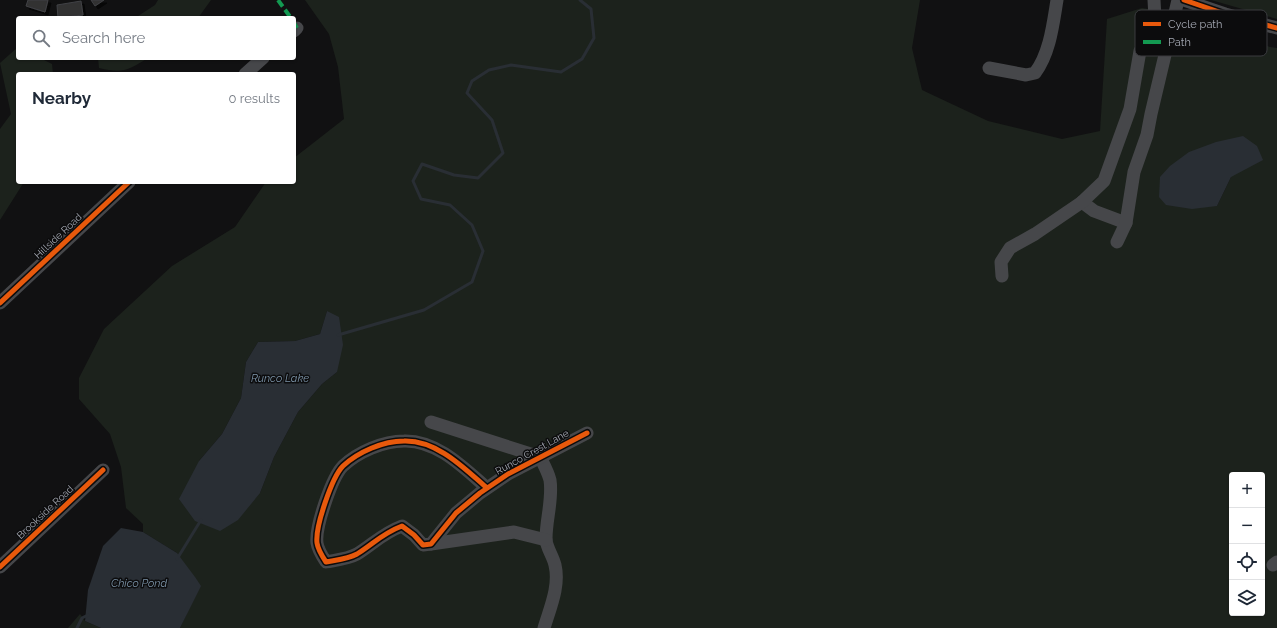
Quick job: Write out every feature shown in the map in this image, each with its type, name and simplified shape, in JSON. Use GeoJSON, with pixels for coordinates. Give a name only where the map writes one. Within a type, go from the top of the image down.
{"type":"FeatureCollection","features":[{"type":"Feature","properties":{"kind":"street"},"geometry":{"type":"LineString","coordinates":[[989,68],[1026,75],[1035,73],[1041,65],[1057,0]]}},
{"type":"Feature","properties":{"kind":"street"},"geometry":{"type":"LineString","coordinates":[[1154,0],[1155,10]]}},
{"type":"Feature","properties":{"kind":"street"},"geometry":{"type":"LineString","coordinates":[[1176,10],[1178,0]]}},
{"type":"Feature","properties":{"kind":"street"},"geometry":{"type":"LineString","coordinates":[[1184,0],[1213,10]]}},
{"type":"Feature","properties":{"kind":"street"},"geometry":{"type":"LineString","coordinates":[[1267,25],[1277,28]]}},
{"type":"Feature","properties":{"kind":"street"},"geometry":{"type":"LineString","coordinates":[[1002,276],[1001,262],[1010,248],[1035,234],[1082,202],[1104,181],[1130,109],[1139,56]]}},
{"type":"Feature","properties":{"kind":"street"},"geometry":{"type":"LineString","coordinates":[[1117,242],[1126,223],[1134,172],[1147,135],[1165,56]]}},
{"type":"Feature","properties":{"kind":"street"},"geometry":{"type":"LineString","coordinates":[[247,72],[261,60]]}},
{"type":"Feature","properties":{"kind":"street","name":"Hillside Road"},"geometry":{"type":"LineString","coordinates":[[0,303],[127,184]]}},
{"type":"Feature","properties":{"kind":"street"},"geometry":{"type":"LineString","coordinates":[[1082,202],[1094,211],[1126,223]]}},
{"type":"Feature","properties":{"kind":"street"},"geometry":{"type":"LineString","coordinates":[[431,422],[540,457],[547,470],[550,481],[546,540],[553,557],[557,578],[544,628]]}},
{"type":"Feature","properties":{"kind":"street","name":"Runco Crest Lane"},"geometry":{"type":"LineString","coordinates":[[431,544],[456,513],[487,488],[508,474],[587,433]]}},
{"type":"Feature","properties":{"kind":"street"},"geometry":{"type":"LineString","coordinates":[[487,488],[461,465],[439,451],[416,442],[391,442],[376,447],[355,456],[342,467],[325,503],[318,525],[317,542],[319,551],[326,562],[356,554],[388,531],[402,526],[414,535],[423,545],[514,532],[546,540]]}},
{"type":"Feature","properties":{"kind":"street","name":"Brookside Road"},"geometry":{"type":"LineString","coordinates":[[0,566],[103,470]]}},
{"type":"Feature","properties":{"kind":"shaded area"},"geometry":{"type":"Polygon","coordinates":[[[158,0],[211,0],[199,16],[138,16],[155,5],[158,0]]]}},
{"type":"Feature","properties":{"kind":"shaded area"},"geometry":{"type":"Polygon","coordinates":[[[305,0],[920,0],[912,48],[922,90],[988,121],[1062,139],[1100,131],[1107,19],[1135,10],[1135,56],[1267,56],[1267,46],[1277,48],[1277,628],[180,628],[187,613],[177,553],[143,532],[143,524],[126,508],[121,467],[110,434],[79,399],[79,378],[104,329],[172,266],[235,227],[265,184],[296,184],[296,156],[344,119],[338,67],[329,34],[305,0]],[[1160,177],[1217,206],[1231,177],[1160,177]],[[327,311],[320,334],[295,341],[258,342],[246,362],[241,398],[222,434],[199,461],[260,493],[274,457],[298,412],[322,384],[337,372],[327,311]]]}},
{"type":"Feature","properties":{"kind":"shaded area"},"geometry":{"type":"Polygon","coordinates":[[[1211,0],[1277,0],[1277,19],[1267,16],[1267,10],[1246,10],[1211,0]]]}},
{"type":"Feature","properties":{"kind":"shaded area"},"geometry":{"type":"Polygon","coordinates":[[[1142,8],[1154,10],[1136,10],[1142,8]]]}},
{"type":"Feature","properties":{"kind":"shaded area"},"geometry":{"type":"Polygon","coordinates":[[[16,49],[16,60],[44,60],[52,64],[53,72],[16,72],[16,184],[23,184],[0,220],[0,129],[11,114],[0,63],[16,49]]]}},
{"type":"Feature","properties":{"kind":"shaded area"},"geometry":{"type":"Polygon","coordinates":[[[98,60],[144,60],[130,68],[120,71],[99,68],[98,60]]]}},
{"type":"Feature","properties":{"kind":"shaded area"},"geometry":{"type":"Polygon","coordinates":[[[80,614],[85,621],[101,628],[68,628],[80,614]]]}},
{"type":"Feature","properties":{"kind":"water"},"geometry":{"type":"Polygon","coordinates":[[[1243,136],[1257,146],[1263,160],[1231,177],[1217,206],[1192,209],[1166,205],[1159,197],[1160,177],[1170,166],[1189,152],[1216,142],[1243,136]]]}},
{"type":"Feature","properties":{"kind":"water","name":"Runco Lake"},"geometry":{"type":"Polygon","coordinates":[[[327,311],[339,317],[343,345],[337,372],[322,384],[298,412],[274,457],[260,493],[238,520],[220,531],[195,521],[179,499],[199,461],[222,434],[241,398],[246,362],[258,342],[295,341],[320,334],[327,311]]]}},
{"type":"Feature","properties":{"kind":"water","name":"Chico Pond"},"geometry":{"type":"Polygon","coordinates":[[[121,528],[143,532],[177,553],[201,586],[180,628],[101,628],[85,621],[88,590],[103,546],[121,528]]]}},
{"type":"Feature","properties":{"kind":"building"},"geometry":{"type":"Polygon","coordinates":[[[28,0],[48,0],[45,12],[26,6],[28,0]]]}},
{"type":"Feature","properties":{"kind":"building"},"geometry":{"type":"Polygon","coordinates":[[[91,0],[104,0],[95,6],[91,0]]]}},
{"type":"Feature","properties":{"kind":"building"},"geometry":{"type":"Polygon","coordinates":[[[81,1],[83,15],[58,16],[57,5],[81,1]]]}},
{"type":"Feature","properties":{"kind":"waterway"},"geometry":{"type":"LineString","coordinates":[[338,335],[424,310],[472,282],[483,251],[472,225],[450,205],[421,199],[413,181],[422,164],[454,175],[478,178],[503,153],[492,120],[467,93],[472,81],[489,70],[511,65],[561,72],[582,59],[594,38],[591,9],[580,0]]}},
{"type":"Feature","properties":{"kind":"waterway"},"geometry":{"type":"LineString","coordinates":[[177,559],[201,520]]}},
{"type":"Feature","properties":{"kind":"waterway"},"geometry":{"type":"LineString","coordinates":[[77,628],[82,618],[88,615]]}},
{"type":"Feature","properties":{"kind":"marked path"},"geometry":{"type":"LineString","coordinates":[[278,0],[290,16]]}},
{"type":"Feature","properties":{"kind":"cycle path"},"geometry":{"type":"LineString","coordinates":[[1184,0],[1213,10]]}},
{"type":"Feature","properties":{"kind":"cycle path"},"geometry":{"type":"LineString","coordinates":[[1267,25],[1277,28]]}},
{"type":"Feature","properties":{"kind":"cycle path"},"geometry":{"type":"LineString","coordinates":[[0,303],[127,184]]}},
{"type":"Feature","properties":{"kind":"cycle path"},"geometry":{"type":"LineString","coordinates":[[487,488],[459,464],[439,450],[428,445],[404,441],[379,445],[363,452],[349,461],[343,466],[334,480],[321,515],[317,536],[318,548],[326,562],[346,558],[357,554],[384,535],[402,526],[414,535],[423,545],[431,544],[456,513],[480,493],[508,474],[587,433]]}},
{"type":"Feature","properties":{"kind":"cycle path"},"geometry":{"type":"LineString","coordinates":[[0,567],[103,470]]}}]}
